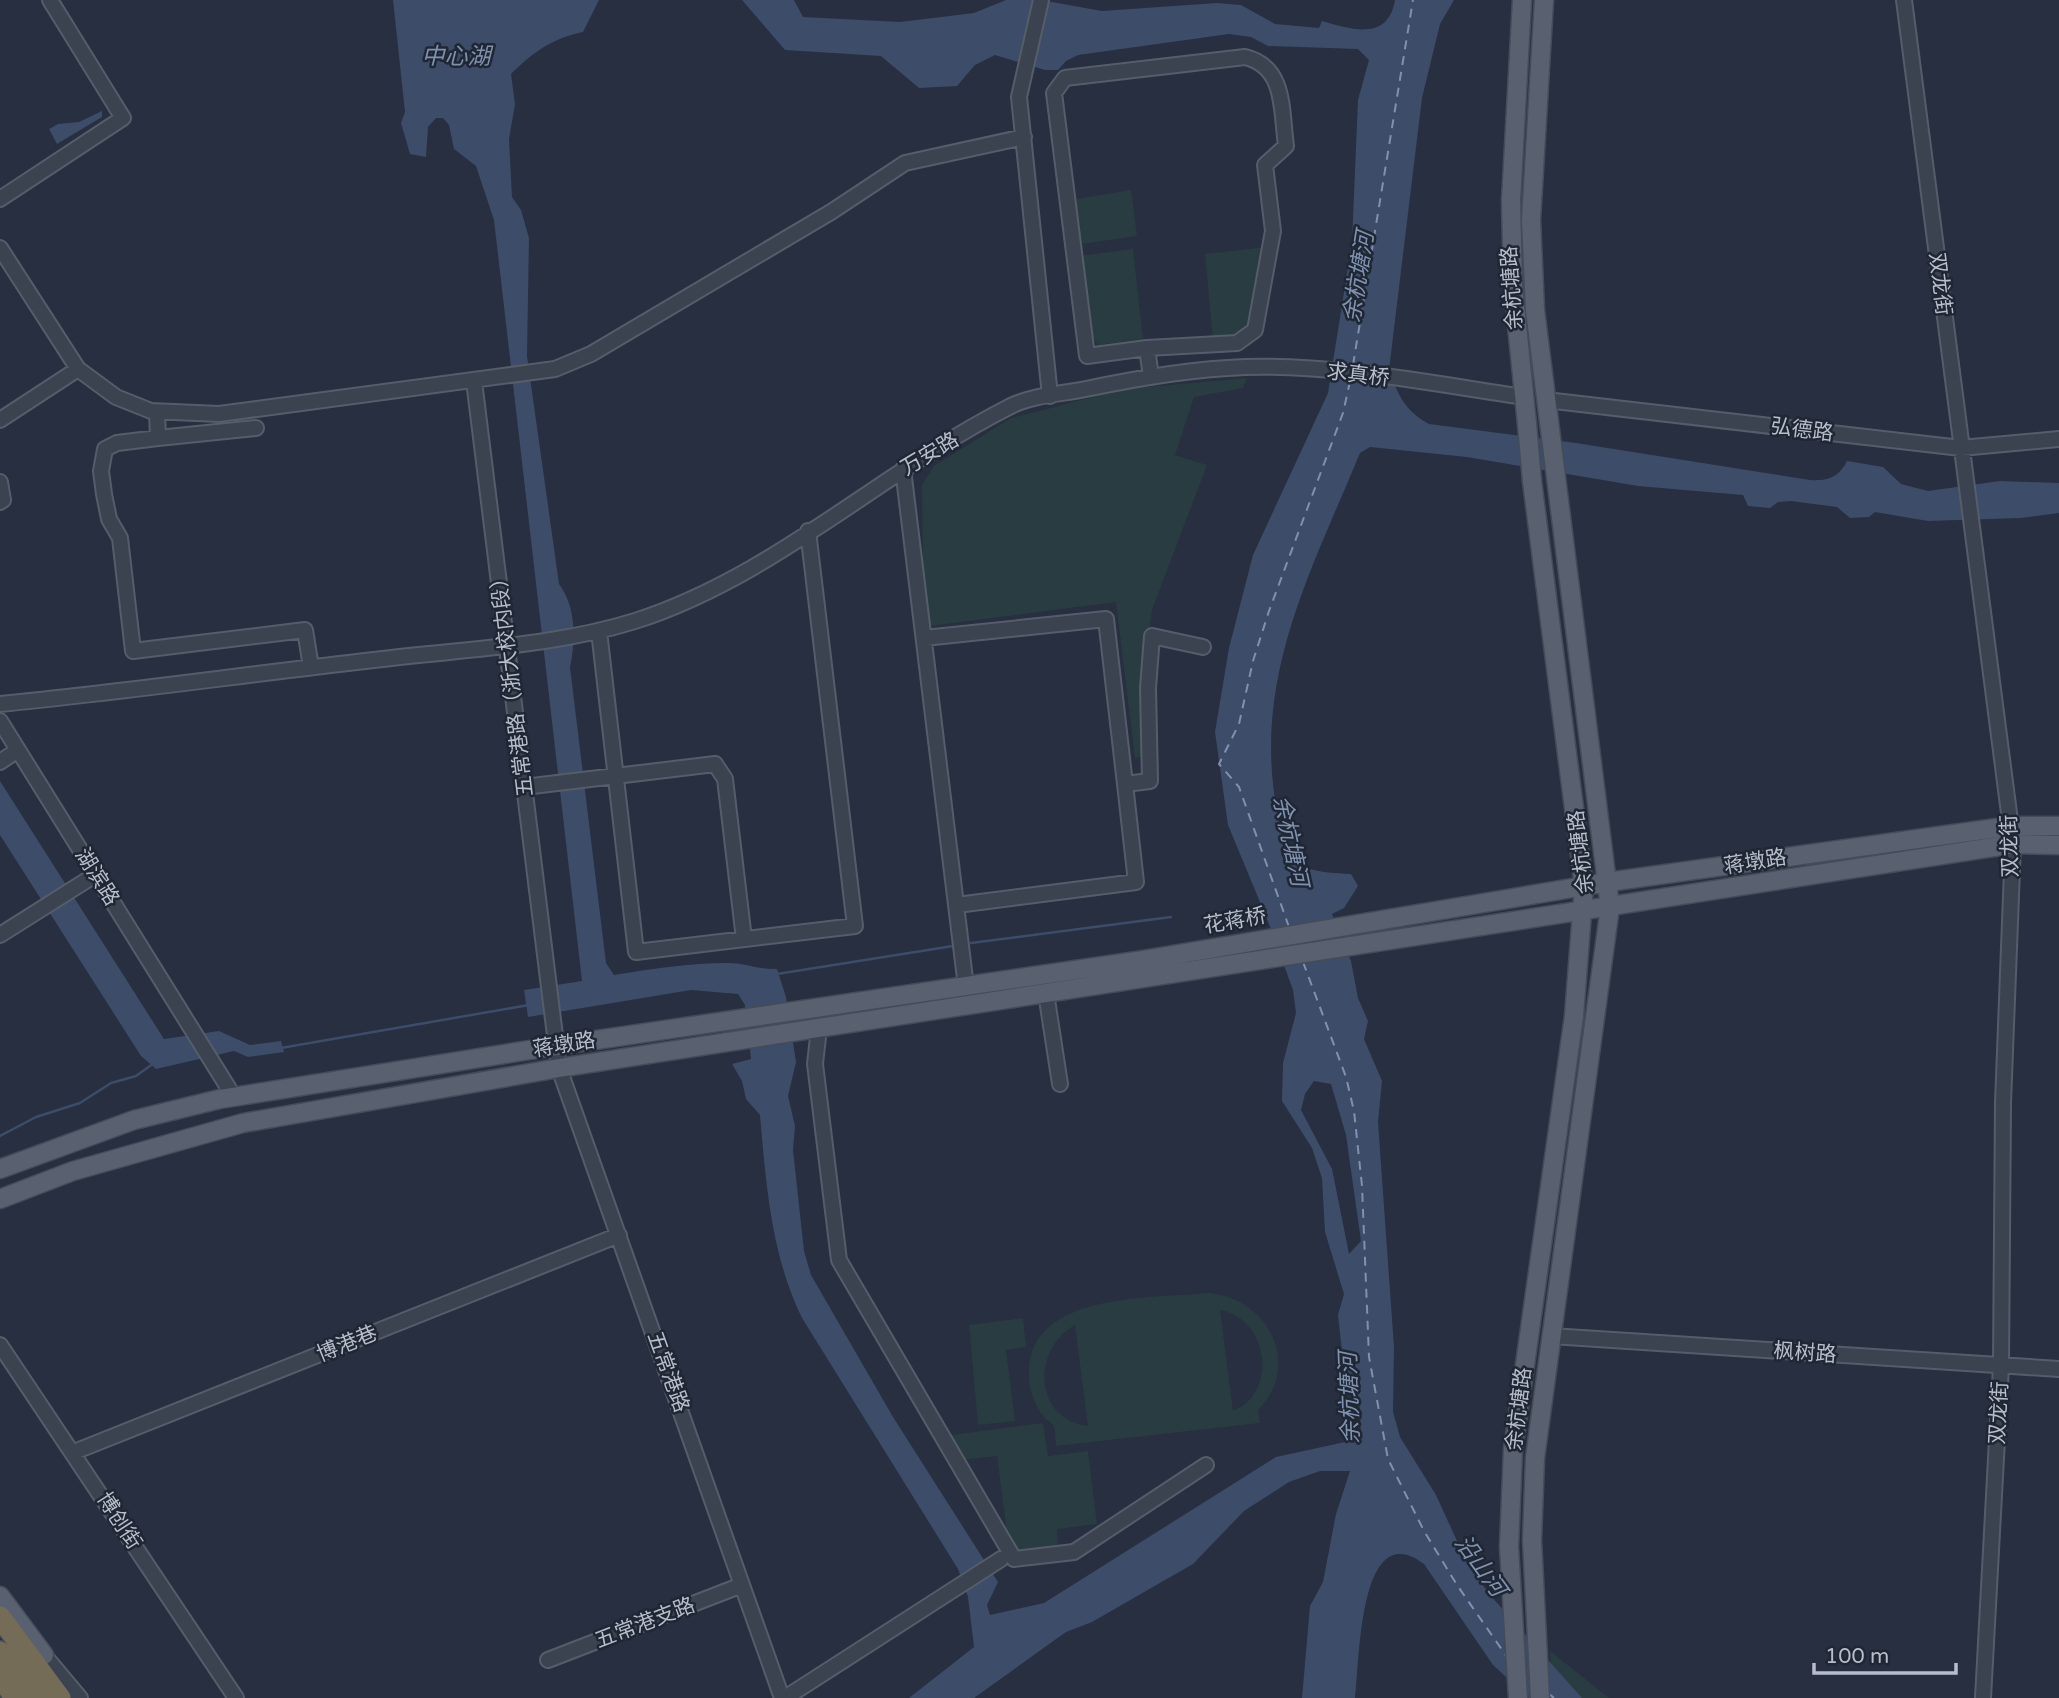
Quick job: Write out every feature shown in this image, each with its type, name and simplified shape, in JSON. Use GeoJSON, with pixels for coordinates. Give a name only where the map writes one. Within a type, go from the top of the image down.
{"type":"FeatureCollection","features":[{"type":"Feature","properties":{"kind":"highway"},"geometry":{"type":"LineString","coordinates":[[0,1617],[61,1698]]}},
{"type":"Feature","properties":{"kind":"highway"},"geometry":{"type":"LineString","coordinates":[[0,1652],[37,1698]]}},
{"type":"Feature","properties":{"kind":"highway"},"geometry":{"type":"LineString","coordinates":[[44,1655],[68,1698]]}},
{"type":"Feature","properties":{"kind":"highway"},"geometry":{"type":"LineString","coordinates":[[0,1675],[15,1698]]}},
{"type":"Feature","properties":{"kind":"main road","name":"余杭塘路"},"geometry":{"type":"LineString","coordinates":[[1518,1698],[1509,1547],[1513,1450],[1564,1093],[1584,911],[1584,886],[1532,481],[1513,286],[1511,201],[1522,0]]}},
{"type":"Feature","properties":{"kind":"main road","name":"余杭塘路"},"geometry":{"type":"LineString","coordinates":[[1540,1698],[1534,1620],[1535,1458],[1610,907],[1535,310],[1531,220],[1544,0]]}},
{"type":"Feature","properties":{"kind":"main road","name":"蒋墩路"},"geometry":{"type":"LineString","coordinates":[[1457,906],[1608,882],[2011,826],[2059,826]]}},
{"type":"Feature","properties":{"kind":"main road","name":"蒋墩路"},"geometry":{"type":"LineString","coordinates":[[1458,929],[2012,844],[2059,845]]}},
{"type":"Feature","properties":{"kind":"main road","name":"花蒋桥"},"geometry":{"type":"LineString","coordinates":[[1145,969],[1457,906]]}},
{"type":"Feature","properties":{"kind":"main road","name":"花蒋桥"},"geometry":{"type":"LineString","coordinates":[[1145,969],[1458,929]]}},
{"type":"Feature","properties":{"kind":"main road","name":"蒋墩路"},"geometry":{"type":"LineString","coordinates":[[0,1169],[134,1120],[233,1097],[736,1019],[966,987],[1145,969]]}},
{"type":"Feature","properties":{"kind":"main road","name":"蒋墩路"},"geometry":{"type":"LineString","coordinates":[[0,1199],[73,1171],[243,1123],[559,1068],[1046,993],[1145,969]]}},
{"type":"Feature","properties":{"kind":"main road"},"geometry":{"type":"LineString","coordinates":[[0,1596],[44,1655]]}},
{"type":"Feature","properties":{"kind":"street"},"geometry":{"type":"LineString","coordinates":[[0,199],[122,118],[50,0]]}},
{"type":"Feature","properties":{"kind":"street"},"geometry":{"type":"LineString","coordinates":[[1041,0],[1019,97],[1050,396]]}},
{"type":"Feature","properties":{"kind":"street","name":"双龙街"},"geometry":{"type":"LineString","coordinates":[[1904,0],[2012,844],[2003,1103],[2001,1366],[1983,1698]]}},
{"type":"Feature","properties":{"kind":"street"},"geometry":{"type":"LineString","coordinates":[[1245,57],[1261,61],[1272,71],[1279,92],[1286,146],[1265,165],[1273,231],[1255,330],[1237,343],[1147,348],[1087,356],[1054,93],[1065,78],[1245,57]]}},
{"type":"Feature","properties":{"kind":"street"},"geometry":{"type":"LineString","coordinates":[[0,248],[78,369],[116,397],[158,412],[219,414],[543,373],[591,354],[831,212],[905,163],[1024,137]]}},
{"type":"Feature","properties":{"kind":"street"},"geometry":{"type":"LineString","coordinates":[[1147,348],[1151,377]]}},
{"type":"Feature","properties":{"kind":"street","name":"万安路"},"geometry":{"type":"LineString","coordinates":[[0,704],[599,631],[685,604],[749,571],[903,470],[1013,404],[1151,377],[1245,367],[1308,369]]}},
{"type":"Feature","properties":{"kind":"street"},"geometry":{"type":"LineString","coordinates":[[0,420],[78,369]]}},
{"type":"Feature","properties":{"kind":"street","name":"求真桥"},"geometry":{"type":"LineString","coordinates":[[1308,369],[1524,397]]}},
{"type":"Feature","properties":{"kind":"street","name":"五常港路（浙大校内段）"},"geometry":{"type":"LineString","coordinates":[[474,381],[552,1021]]}},
{"type":"Feature","properties":{"kind":"street","name":"弘德路"},"geometry":{"type":"LineString","coordinates":[[1546,400],[1961,448],[2059,439]]}},
{"type":"Feature","properties":{"kind":"street"},"geometry":{"type":"LineString","coordinates":[[158,412],[158,438]]}},
{"type":"Feature","properties":{"kind":"street"},"geometry":{"type":"LineString","coordinates":[[256,428],[117,443],[105,449],[101,471],[110,519],[120,538],[133,651],[305,630],[310,667]]}},
{"type":"Feature","properties":{"kind":"street"},"geometry":{"type":"LineString","coordinates":[[903,470],[966,987]]}},
{"type":"Feature","properties":{"kind":"street"},"geometry":{"type":"LineString","coordinates":[[0,482],[3,500],[0,502]]}},
{"type":"Feature","properties":{"kind":"street"},"geometry":{"type":"LineString","coordinates":[[599,631],[636,952],[855,926],[808,531]]}},
{"type":"Feature","properties":{"kind":"street"},"geometry":{"type":"LineString","coordinates":[[924,638],[1105,619],[1136,882],[957,905]]}},
{"type":"Feature","properties":{"kind":"street"},"geometry":{"type":"LineString","coordinates":[[1125,784],[1150,781],[1148,688],[1152,636],[1203,648]]}},
{"type":"Feature","properties":{"kind":"street","name":"湖滨路"},"geometry":{"type":"LineString","coordinates":[[0,722],[9,756],[92,877],[233,1097]]}},
{"type":"Feature","properties":{"kind":"street"},"geometry":{"type":"LineString","coordinates":[[524,787],[715,764],[725,779],[744,939]]}},
{"type":"Feature","properties":{"kind":"street"},"geometry":{"type":"LineString","coordinates":[[0,934],[92,877]]}},
{"type":"Feature","properties":{"kind":"street"},"geometry":{"type":"LineString","coordinates":[[1046,993],[1060,1084]]}},
{"type":"Feature","properties":{"kind":"street","name":"五常港路"},"geometry":{"type":"LineString","coordinates":[[552,1021],[559,1068],[783,1698]]}},
{"type":"Feature","properties":{"kind":"street"},"geometry":{"type":"LineString","coordinates":[[813,1029],[839,1260],[1014,1559],[1074,1552],[1206,1465]]}},
{"type":"Feature","properties":{"kind":"street","name":"博港巷"},"geometry":{"type":"LineString","coordinates":[[74,1452],[619,1235]]}},
{"type":"Feature","properties":{"kind":"street","name":"枫树路"},"geometry":{"type":"LineString","coordinates":[[1551,1336],[2059,1369]]}},
{"type":"Feature","properties":{"kind":"street","name":"博创街"},"geometry":{"type":"LineString","coordinates":[[0,1345],[236,1698]]}},
{"type":"Feature","properties":{"kind":"street"},"geometry":{"type":"LineString","coordinates":[[783,1698],[962,1587],[997,1562]]}},
{"type":"Feature","properties":{"kind":"street","name":"五常港支路"},"geometry":{"type":"LineString","coordinates":[[548,1660],[742,1586]]}},
{"type":"Feature","properties":{"kind":"street"},"geometry":{"type":"LineString","coordinates":[[44,1655],[80,1698]]}},
{"type":"Feature","properties":{"kind":"green space"},"geometry":{"type":"Polygon","coordinates":[[[1131,190],[1137,236],[1082,244],[1076,199],[1131,190]]]}},
{"type":"Feature","properties":{"kind":"green space"},"geometry":{"type":"Polygon","coordinates":[[[1266,247],[1252,325],[1238,337],[1213,340],[1205,254],[1266,247]]]}},
{"type":"Feature","properties":{"kind":"green space"},"geometry":{"type":"Polygon","coordinates":[[[1133,249],[1143,339],[1098,345],[1088,331],[1079,256],[1133,249]]]}},
{"type":"Feature","properties":{"kind":"green space"},"geometry":{"type":"Polygon","coordinates":[[[1247,378],[1243,388],[1194,397],[1175,455],[1207,465],[1152,610],[1140,693],[1145,755],[1135,758],[1116,602],[930,626],[923,577],[922,485],[934,466],[1011,418],[1125,389],[1247,378]]]}},
{"type":"Feature","properties":{"kind":"green space"},"geometry":{"type":"Polygon","coordinates":[[[1209,1293],[1230,1298],[1248,1307],[1262,1320],[1272,1336],[1278,1355],[1278,1373],[1271,1392],[1258,1410],[1260,1423],[1056,1446],[1054,1427],[1036,1405],[1029,1379],[1033,1350],[1046,1329],[1068,1315],[1095,1305],[1209,1293]],[[1220,1310],[1233,1411],[1248,1401],[1257,1388],[1262,1372],[1262,1356],[1257,1340],[1248,1326],[1236,1316],[1220,1310]],[[1075,1325],[1061,1336],[1051,1350],[1046,1365],[1045,1382],[1048,1397],[1056,1410],[1069,1420],[1088,1426],[1075,1325]]]}},
{"type":"Feature","properties":{"kind":"green space"},"geometry":{"type":"Polygon","coordinates":[[[1023,1318],[1026,1347],[1006,1350],[1015,1421],[978,1425],[969,1325],[1023,1318]]]}},
{"type":"Feature","properties":{"kind":"green space"},"geometry":{"type":"Polygon","coordinates":[[[1043,1423],[1048,1456],[1088,1451],[1097,1524],[1057,1529],[1058,1546],[1016,1551],[1008,1540],[997,1456],[961,1460],[953,1449],[951,1435],[1043,1423]]]}},
{"type":"Feature","properties":{"kind":"green space"},"geometry":{"type":"Polygon","coordinates":[[[1550,1651],[1609,1698],[1553,1698],[1550,1651]]]}},
{"type":"Feature","properties":{"kind":"water"},"geometry":{"type":"Polygon","coordinates":[[[393,0],[599,0],[583,32],[544,47],[511,74],[515,104],[509,139],[512,197],[521,210],[529,238],[527,356],[559,584],[572,613],[573,646],[570,667],[606,963],[614,975],[713,963],[777,969],[786,997],[796,1062],[788,1096],[795,1126],[793,1150],[804,1251],[811,1275],[893,1417],[998,1582],[987,1605],[990,1615],[1044,1603],[1276,1457],[1359,1439],[1361,1436],[1360,1408],[1343,1360],[1338,1315],[1344,1294],[1325,1232],[1322,1178],[1312,1148],[1282,1101],[1283,1063],[1296,1013],[1293,990],[1228,825],[1215,732],[1229,648],[1253,555],[1328,393],[1352,242],[1358,100],[1369,60],[1358,49],[1268,46],[1251,37],[1229,34],[1078,55],[1066,61],[1058,70],[1045,70],[995,55],[975,65],[957,86],[919,88],[881,56],[785,50],[742,0],[794,0],[803,17],[900,22],[974,13],[1006,0],[1041,0],[1102,11],[1217,3],[1241,5],[1275,24],[1319,28],[1322,21],[1368,29],[1385,22],[1395,0],[1454,0],[1440,24],[1422,98],[1389,370],[1399,395],[1414,414],[1429,424],[1576,443],[1810,480],[1832,477],[1847,461],[1883,467],[1901,484],[1928,491],[2000,481],[2059,483],[2059,513],[2021,518],[1928,521],[1875,512],[1869,517],[1850,518],[1837,507],[1791,501],[1778,502],[1770,508],[1748,506],[1743,495],[1638,486],[1467,457],[1370,447],[1360,453],[1306,583],[1279,671],[1271,762],[1277,811],[1289,854],[1299,864],[1311,869],[1351,874],[1358,886],[1344,908],[1332,914],[1351,961],[1358,998],[1368,1021],[1364,1039],[1382,1081],[1378,1122],[1394,1347],[1393,1412],[1400,1437],[1436,1495],[1468,1565],[1490,1595],[1582,1698],[1529,1698],[1493,1665],[1424,1564],[1402,1554],[1386,1559],[1374,1575],[1362,1627],[1355,1698],[1302,1698],[1310,1606],[1323,1582],[1336,1514],[1350,1471],[1320,1471],[1289,1482],[1244,1511],[1193,1564],[1092,1622],[1066,1632],[974,1698],[909,1698],[974,1647],[968,1597],[958,1569],[802,1318],[792,1294],[783,1269],[772,1219],[760,1115],[746,1099],[742,1081],[732,1064],[751,1059],[745,1005],[738,994],[691,990],[528,1017],[524,990],[582,981],[494,220],[476,166],[454,149],[449,125],[443,118],[436,118],[428,127],[426,157],[410,154],[401,123],[405,112],[393,0]],[[1314,1081],[1305,1094],[1301,1110],[1332,1169],[1349,1254],[1361,1241],[1346,1135],[1331,1084],[1314,1081]]]}},
{"type":"Feature","properties":{"kind":"water"},"geometry":{"type":"Polygon","coordinates":[[[102,111],[102,117],[57,144],[49,129],[58,124],[79,122],[102,111]]]}},
{"type":"Feature","properties":{"kind":"water"},"geometry":{"type":"Polygon","coordinates":[[[0,781],[164,1039],[219,1031],[250,1045],[281,1041],[284,1052],[248,1057],[234,1051],[156,1069],[141,1056],[0,835],[0,781]]]}},
{"type":"Feature","properties":{"kind":"waterway"},"geometry":{"type":"LineString","coordinates":[[971,943],[1171,917]]}},
{"type":"Feature","properties":{"kind":"waterway"},"geometry":{"type":"LineString","coordinates":[[777,974],[953,946]]}},
{"type":"Feature","properties":{"kind":"waterway"},"geometry":{"type":"LineString","coordinates":[[281,1048],[529,1005]]}},
{"type":"Feature","properties":{"kind":"waterway"},"geometry":{"type":"LineString","coordinates":[[0,1136],[36,1117],[80,1103],[111,1083],[136,1076],[154,1063]]}},
{"type":"Feature","properties":{"kind":"ferry route"},"geometry":{"type":"LineString","coordinates":[[1353,365],[1413,0]]}},
{"type":"Feature","properties":{"kind":"ferry route"},"geometry":{"type":"LineString","coordinates":[[1289,927],[1239,787],[1219,764],[1239,724],[1253,661],[1269,611],[1343,413],[1351,377]]}},
{"type":"Feature","properties":{"kind":"ferry route"},"geometry":{"type":"LineString","coordinates":[[1303,962],[1346,1077],[1354,1111],[1362,1186],[1369,1357],[1388,1459],[1424,1531],[1457,1585],[1507,1657]]}},
{"type":"Feature","properties":{"kind":"ferry route"},"geometry":{"type":"LineString","coordinates":[[1548,1693],[1554,1698]]}},
{"type":"Feature","properties":{"kind":"water label","name":"中心湖"},"geometry":{"type":"Point","coordinates":[456,57]}},
{"type":"Feature","properties":{"kind":"water label","name":"余杭塘河"},"geometry":{"type":"Point","coordinates":[1359,277]}},
{"type":"Feature","properties":{"kind":"water label","name":"余杭塘河"},"geometry":{"type":"Point","coordinates":[1290,841]}},
{"type":"Feature","properties":{"kind":"water label","name":"余杭塘河"},"geometry":{"type":"Point","coordinates":[1350,1398]}},
{"type":"Feature","properties":{"kind":"water label","name":"沿山河"},"geometry":{"type":"Point","coordinates":[1480,1566]}}]}
